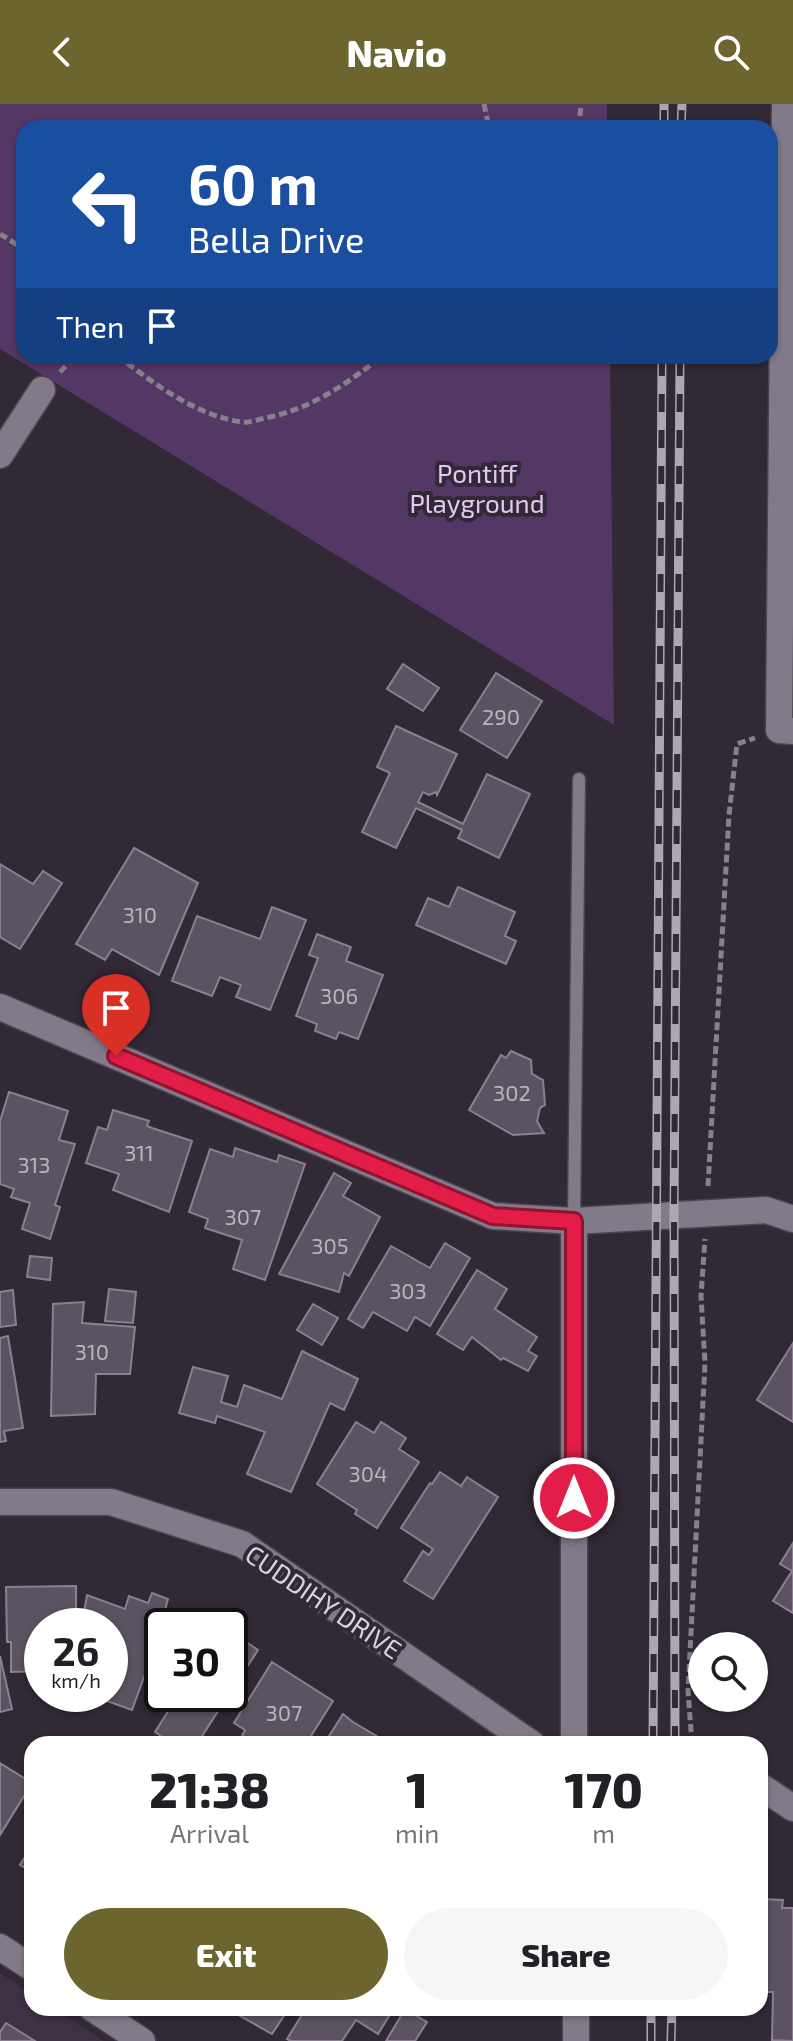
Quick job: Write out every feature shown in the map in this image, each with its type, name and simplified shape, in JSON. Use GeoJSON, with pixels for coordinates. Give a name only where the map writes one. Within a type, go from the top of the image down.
{"type":"FeatureCollection","features":[{"type":"Feature","properties":{"kind":"street"},"geometry":{"type":"LineString","coordinates":[[785,104],[789,313],[786,730]]}},
{"type":"Feature","properties":{"kind":"street"},"geometry":{"type":"LineString","coordinates":[[0,455],[42,390]]}},
{"type":"Feature","properties":{"kind":"street"},"geometry":{"type":"LineString","coordinates":[[0,1007],[493,1216],[574,1221],[766,1210],[793,1219]]}},
{"type":"Feature","properties":{"kind":"street"},"geometry":{"type":"LineString","coordinates":[[574,1221],[574,1736]]}},
{"type":"Feature","properties":{"kind":"street","name":"CUDDIHY DRIVE"},"geometry":{"type":"LineString","coordinates":[[0,1502],[111,1502],[242,1544],[520,1736]]}},
{"type":"Feature","properties":{"kind":"street"},"geometry":{"type":"LineString","coordinates":[[768,1791],[793,1808]]}},
{"type":"Feature","properties":{"kind":"street"},"geometry":{"type":"LineString","coordinates":[[0,1947],[24,1963]]}},
{"type":"Feature","properties":{"kind":"street"},"geometry":{"type":"LineString","coordinates":[[104,2016],[142,2041]]}},
{"type":"Feature","properties":{"kind":"street"},"geometry":{"type":"LineString","coordinates":[[576,2016],[576,2041]]}},
{"type":"Feature","properties":{"kind":"lane"},"geometry":{"type":"LineString","coordinates":[[574,1221],[579,779]]}},
{"type":"Feature","properties":{"kind":"path"},"geometry":{"type":"LineString","coordinates":[[129,364],[159,387],[204,410],[243,423],[281,415],[314,403],[370,364]]}},
{"type":"Feature","properties":{"kind":"path"},"geometry":{"type":"LineString","coordinates":[[691,1736],[688,1691],[705,1363],[701,1296],[729,815],[737,744],[786,730]]}},
{"type":"Feature","properties":{"kind":"shaded area"},"geometry":{"type":"Polygon","coordinates":[[[0,1973],[24,1989],[24,2016],[66,2016],[104,2041],[0,2041],[0,1973]]]}},
{"type":"Feature","properties":{"kind":"green space","name":"Pontiff Playground"},"geometry":{"type":"Polygon","coordinates":[[[0,104],[607,104],[607,120],[16,120],[16,359],[0,349],[0,104]]]}},
{"type":"Feature","properties":{"kind":"green space","name":"Pontiff Playground"},"geometry":{"type":"Polygon","coordinates":[[[24,364],[610,364],[614,725],[24,364]]]}},
{"type":"Feature","properties":{"kind":"building"},"geometry":{"type":"Polygon","coordinates":[[[403,664],[439,688],[423,711],[387,689],[403,664]]]}},
{"type":"Feature","properties":{"kind":"building"},"geometry":{"type":"Polygon","coordinates":[[[496,673],[542,701],[507,758],[460,730],[496,673]]]}},
{"type":"Feature","properties":{"kind":"building"},"geometry":{"type":"Polygon","coordinates":[[[396,726],[457,754],[437,795],[436,792],[429,795],[423,792],[418,802],[463,824],[487,774],[530,794],[499,858],[458,838],[462,830],[416,808],[396,848],[362,832],[390,773],[377,767],[396,726]]]}},
{"type":"Feature","properties":{"kind":"building"},"geometry":{"type":"Polygon","coordinates":[[[134,848],[198,883],[159,975],[112,949],[105,960],[76,944],[134,848]]]}},
{"type":"Feature","properties":{"kind":"building"},"geometry":{"type":"Polygon","coordinates":[[[0,864],[33,884],[43,871],[62,883],[20,949],[0,937],[0,864]]]}},
{"type":"Feature","properties":{"kind":"building"},"geometry":{"type":"Polygon","coordinates":[[[458,887],[515,912],[505,936],[516,941],[506,964],[416,925],[428,898],[449,907],[458,887]]]}},
{"type":"Feature","properties":{"kind":"building"},"geometry":{"type":"Polygon","coordinates":[[[272,907],[306,920],[270,1010],[236,997],[241,985],[220,977],[212,996],[172,981],[197,916],[260,939],[272,907]]]}},
{"type":"Feature","properties":{"kind":"building"},"geometry":{"type":"Polygon","coordinates":[[[317,934],[351,947],[346,961],[383,975],[358,1039],[339,1032],[336,1039],[315,1031],[317,1024],[296,1016],[318,958],[309,955],[317,934]]]}},
{"type":"Feature","properties":{"kind":"building"},"geometry":{"type":"Polygon","coordinates":[[[511,1051],[531,1060],[532,1074],[543,1080],[545,1105],[540,1108],[537,1121],[544,1133],[513,1135],[469,1110],[501,1055],[506,1058],[511,1051]]]}},
{"type":"Feature","properties":{"kind":"building"},"geometry":{"type":"Polygon","coordinates":[[[9,1092],[68,1111],[59,1140],[75,1144],[55,1205],[60,1207],[50,1239],[22,1229],[30,1203],[11,1197],[14,1189],[0,1184],[0,1121],[9,1092]]]}},
{"type":"Feature","properties":{"kind":"building"},"geometry":{"type":"Polygon","coordinates":[[[113,1110],[149,1121],[147,1126],[192,1141],[169,1212],[113,1190],[119,1174],[86,1163],[98,1127],[107,1130],[113,1110]]]}},
{"type":"Feature","properties":{"kind":"building"},"geometry":{"type":"Polygon","coordinates":[[[235,1148],[277,1162],[279,1155],[305,1164],[265,1280],[233,1269],[242,1240],[205,1228],[208,1219],[189,1212],[210,1149],[233,1157],[235,1148]]]}},
{"type":"Feature","properties":{"kind":"building"},"geometry":{"type":"Polygon","coordinates":[[[334,1173],[351,1183],[343,1196],[380,1217],[349,1276],[344,1273],[339,1292],[279,1274],[334,1173]]]}},
{"type":"Feature","properties":{"kind":"building"},"geometry":{"type":"Polygon","coordinates":[[[445,1243],[470,1258],[430,1326],[415,1317],[407,1331],[373,1312],[363,1328],[348,1319],[391,1246],[430,1268],[445,1243]]]}},
{"type":"Feature","properties":{"kind":"building"},"geometry":{"type":"Polygon","coordinates":[[[30,1256],[52,1258],[50,1280],[27,1277],[30,1256]]]}},
{"type":"Feature","properties":{"kind":"building"},"geometry":{"type":"Polygon","coordinates":[[[477,1270],[507,1289],[495,1309],[537,1337],[528,1351],[537,1356],[528,1371],[503,1358],[501,1360],[472,1337],[463,1350],[437,1334],[477,1270]]]}},
{"type":"Feature","properties":{"kind":"building"},"geometry":{"type":"Polygon","coordinates":[[[109,1289],[136,1292],[133,1323],[105,1321],[109,1289]]]}},
{"type":"Feature","properties":{"kind":"building"},"geometry":{"type":"Polygon","coordinates":[[[13,1290],[16,1325],[0,1327],[0,1292],[13,1290]]]}},
{"type":"Feature","properties":{"kind":"building"},"geometry":{"type":"Polygon","coordinates":[[[84,1302],[82,1323],[135,1327],[130,1374],[96,1374],[95,1414],[51,1416],[53,1304],[84,1302]]]}},
{"type":"Feature","properties":{"kind":"building"},"geometry":{"type":"Polygon","coordinates":[[[313,1304],[338,1318],[322,1345],[297,1330],[313,1304]]]}},
{"type":"Feature","properties":{"kind":"building"},"geometry":{"type":"Polygon","coordinates":[[[8,1336],[23,1428],[4,1431],[6,1441],[0,1442],[0,1338],[8,1336]]]}},
{"type":"Feature","properties":{"kind":"building"},"geometry":{"type":"Polygon","coordinates":[[[793,1343],[793,1422],[757,1400],[793,1343]]]}},
{"type":"Feature","properties":{"kind":"building"},"geometry":{"type":"Polygon","coordinates":[[[302,1351],[358,1379],[344,1410],[330,1403],[291,1492],[247,1474],[265,1432],[217,1416],[215,1423],[179,1413],[193,1367],[228,1376],[221,1402],[237,1407],[244,1385],[282,1399],[302,1351]]]}},
{"type":"Feature","properties":{"kind":"building"},"geometry":{"type":"Polygon","coordinates":[[[356,1422],[374,1433],[381,1422],[406,1438],[399,1449],[419,1462],[377,1528],[355,1514],[357,1510],[317,1484],[356,1422]]]}},
{"type":"Feature","properties":{"kind":"building"},"geometry":{"type":"Polygon","coordinates":[[[440,1472],[461,1486],[467,1477],[498,1497],[433,1599],[404,1581],[423,1551],[429,1555],[433,1549],[401,1528],[440,1472]]]}},
{"type":"Feature","properties":{"kind":"building"},"geometry":{"type":"Polygon","coordinates":[[[793,1543],[793,1613],[773,1601],[792,1571],[780,1564],[793,1543]]]}},
{"type":"Feature","properties":{"kind":"building"},"geometry":{"type":"Polygon","coordinates":[[[76,1586],[76,1608],[24,1608],[24,1672],[11,1672],[6,1587],[76,1586]]]}},
{"type":"Feature","properties":{"kind":"building"},"geometry":{"type":"Polygon","coordinates":[[[152,1593],[168,1599],[166,1608],[144,1608],[144,1677],[132,1710],[128,1709],[128,1608],[125,1608],[129,1596],[148,1603],[152,1593]]]}},
{"type":"Feature","properties":{"kind":"building"},"geometry":{"type":"Polygon","coordinates":[[[87,1595],[122,1608],[85,1608],[87,1595]]]}},
{"type":"Feature","properties":{"kind":"building"},"geometry":{"type":"Polygon","coordinates":[[[248,1643],[258,1650],[248,1665],[248,1643]]]}},
{"type":"Feature","properties":{"kind":"building"},"geometry":{"type":"Polygon","coordinates":[[[0,1656],[12,1709],[0,1712],[0,1656]]]}},
{"type":"Feature","properties":{"kind":"building"},"geometry":{"type":"Polygon","coordinates":[[[272,1662],[333,1701],[311,1736],[242,1736],[245,1730],[234,1723],[241,1712],[248,1712],[248,1701],[272,1662]]]}},
{"type":"Feature","properties":{"kind":"building"},"geometry":{"type":"Polygon","coordinates":[[[168,1712],[217,1712],[202,1736],[161,1736],[155,1732],[168,1712]]]}},
{"type":"Feature","properties":{"kind":"building"},"geometry":{"type":"Polygon","coordinates":[[[343,1714],[377,1736],[329,1736],[343,1714]]]}},
{"type":"Feature","properties":{"kind":"building"},"geometry":{"type":"Polygon","coordinates":[[[0,1763],[24,1778],[24,1796],[0,1835],[0,1763]]]}},
{"type":"Feature","properties":{"kind":"building"},"geometry":{"type":"Polygon","coordinates":[[[768,1899],[783,1900],[782,1908],[793,1908],[793,2041],[772,2040],[773,1992],[768,1992],[768,1899]]]}},
{"type":"Feature","properties":{"kind":"building"},"geometry":{"type":"Polygon","coordinates":[[[240,2016],[284,2016],[272,2034],[240,2016]]]}},
{"type":"Feature","properties":{"kind":"building"},"geometry":{"type":"Polygon","coordinates":[[[301,2016],[389,2016],[378,2034],[356,2020],[342,2041],[287,2039],[301,2016]]]}},
{"type":"Feature","properties":{"kind":"building"},"geometry":{"type":"Polygon","coordinates":[[[401,2016],[417,2016],[427,2022],[415,2041],[386,2041],[401,2016]]]}},
{"type":"Feature","properties":{"kind":"building"},"geometry":{"type":"Polygon","coordinates":[[[6,2023],[35,2041],[0,2041],[0,2032],[6,2023]]]}},
{"type":"Feature","properties":{"kind":"railway"},"geometry":{"type":"LineString","coordinates":[[664,104],[664,120]]}},
{"type":"Feature","properties":{"kind":"railway"},"geometry":{"type":"LineString","coordinates":[[681,120],[682,104]]}},
{"type":"Feature","properties":{"kind":"railway"},"geometry":{"type":"LineString","coordinates":[[653,1736],[662,364]]}},
{"type":"Feature","properties":{"kind":"railway"},"geometry":{"type":"LineString","coordinates":[[675,1736],[674,1214],[680,364]]}},
{"type":"Feature","properties":{"kind":"railway"},"geometry":{"type":"LineString","coordinates":[[651,2016],[651,2041]]}},
{"type":"Feature","properties":{"kind":"railway"},"geometry":{"type":"LineString","coordinates":[[671,2041],[672,2016]]}},
{"type":"Feature","properties":{"kind":"route"},"geometry":{"type":"LineString","coordinates":[[116,1056],[493,1216],[574,1221],[574,1498]]}}]}
